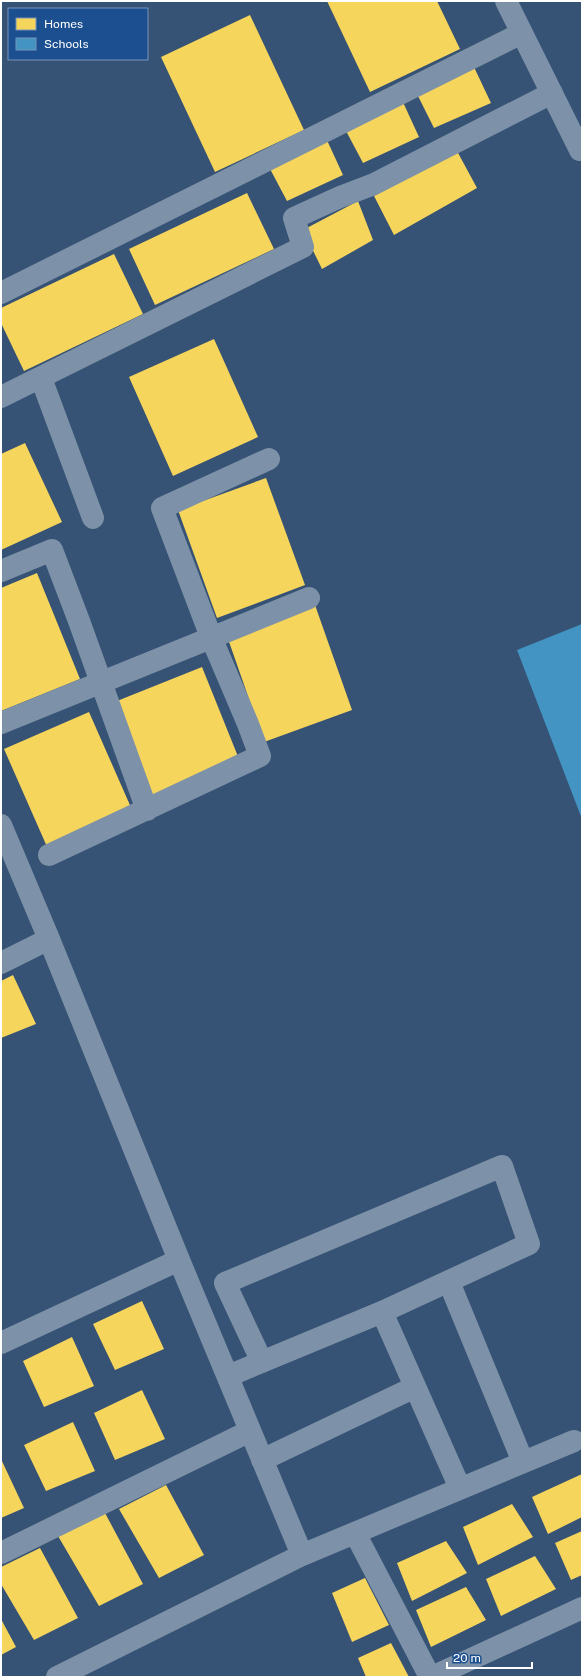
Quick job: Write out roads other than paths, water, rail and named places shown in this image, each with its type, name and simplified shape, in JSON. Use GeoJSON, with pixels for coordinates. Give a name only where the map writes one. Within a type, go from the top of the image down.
{"type":"FeatureCollection","features":[{"type":"Feature","properties":{"kind":"street"},"geometry":{"type":"LineString","coordinates":[[506,1],[580,150]]}},
{"type":"Feature","properties":{"kind":"street"},"geometry":{"type":"LineString","coordinates":[[1,293],[522,33]]}},
{"type":"Feature","properties":{"kind":"street"},"geometry":{"type":"LineString","coordinates":[[1,397],[303,247],[294,218],[340,197],[374,184],[552,93]]}},
{"type":"Feature","properties":{"kind":"street"},"geometry":{"type":"LineString","coordinates":[[41,378],[93,518]]}},
{"type":"Feature","properties":{"kind":"street"},"geometry":{"type":"LineString","coordinates":[[49,855],[260,756],[162,508],[269,459]]}},
{"type":"Feature","properties":{"kind":"street"},"geometry":{"type":"LineString","coordinates":[[1,571],[52,550],[147,810]]}},
{"type":"Feature","properties":{"kind":"street"},"geometry":{"type":"LineString","coordinates":[[1,723],[309,598]]}},
{"type":"Feature","properties":{"kind":"street"},"geometry":{"type":"LineString","coordinates":[[1,825],[49,939],[179,1260],[302,1555]]}},
{"type":"Feature","properties":{"kind":"street"},"geometry":{"type":"LineString","coordinates":[[1,963],[49,939]]}},
{"type":"Feature","properties":{"kind":"street"},"geometry":{"type":"LineString","coordinates":[[228,1376],[262,1362],[382,1312],[529,1244],[502,1166],[225,1283],[262,1362]]}},
{"type":"Feature","properties":{"kind":"street"},"geometry":{"type":"LineString","coordinates":[[1,1343],[179,1260]]}},
{"type":"Feature","properties":{"kind":"street"},"geometry":{"type":"LineString","coordinates":[[449,1282],[523,1462]]}},
{"type":"Feature","properties":{"kind":"street"},"geometry":{"type":"LineString","coordinates":[[382,1312],[460,1488]]}},
{"type":"Feature","properties":{"kind":"street"},"geometry":{"type":"LineString","coordinates":[[262,1460],[415,1387]]}},
{"type":"Feature","properties":{"kind":"street"},"geometry":{"type":"LineString","coordinates":[[1,1553],[250,1431]]}},
{"type":"Feature","properties":{"kind":"street"},"geometry":{"type":"LineString","coordinates":[[57,1677],[302,1555],[574,1441]]}},
{"type":"Feature","properties":{"kind":"street"},"geometry":{"type":"LineString","coordinates":[[355,1533],[431,1677],[582,1608]]}}]}
